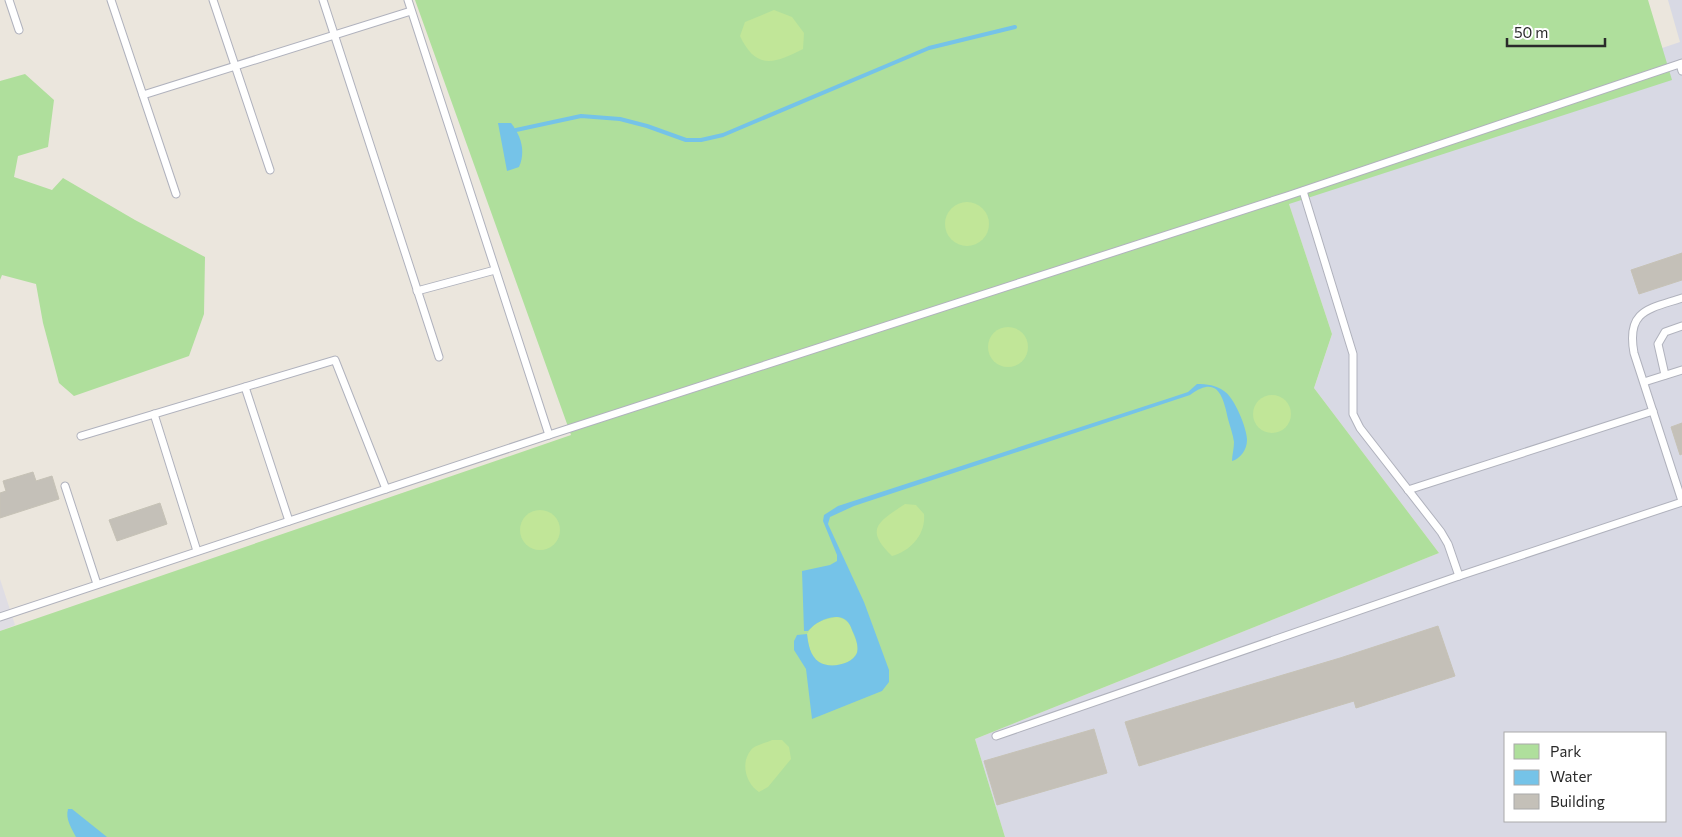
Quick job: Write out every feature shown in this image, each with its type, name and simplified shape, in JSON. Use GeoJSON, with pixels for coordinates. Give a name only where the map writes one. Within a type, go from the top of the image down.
{"type":"FeatureCollection","features":[{"type":"Feature","properties":{"kind":"lane"},"geometry":{"type":"LineString","coordinates":[[9,0],[19,30]]}},
{"type":"Feature","properties":{"kind":"lane"},"geometry":{"type":"LineString","coordinates":[[111,0],[176,194]]}},
{"type":"Feature","properties":{"kind":"lane"},"geometry":{"type":"LineString","coordinates":[[213,0],[270,170]]}},
{"type":"Feature","properties":{"kind":"lane"},"geometry":{"type":"LineString","coordinates":[[323,0],[439,357]]}},
{"type":"Feature","properties":{"kind":"lane"},"geometry":{"type":"LineString","coordinates":[[408,0],[549,435]]}},
{"type":"Feature","properties":{"kind":"lane"},"geometry":{"type":"LineString","coordinates":[[143,95],[411,11]]}},
{"type":"Feature","properties":{"kind":"lane"},"geometry":{"type":"LineString","coordinates":[[0,616],[549,435],[1303,191],[1681,63],[1682,71]]}},
{"type":"Feature","properties":{"kind":"lane"},"geometry":{"type":"LineString","coordinates":[[1303,191],[1353,354],[1353,414],[1360,428],[1448,544],[1459,576]]}},
{"type":"Feature","properties":{"kind":"lane"},"geometry":{"type":"LineString","coordinates":[[417,291],[495,270]]}},
{"type":"Feature","properties":{"kind":"lane"},"geometry":{"type":"LineString","coordinates":[[996,736],[1459,576],[1682,502],[1631,338],[1635,322],[1648,309],[1682,298]]}},
{"type":"Feature","properties":{"kind":"lane"},"geometry":{"type":"LineString","coordinates":[[1665,375],[1658,344],[1665,332],[1682,326]]}},
{"type":"Feature","properties":{"kind":"lane"},"geometry":{"type":"LineString","coordinates":[[81,436],[335,360],[386,489]]}},
{"type":"Feature","properties":{"kind":"lane"},"geometry":{"type":"LineString","coordinates":[[1644,382],[1682,370]]}},
{"type":"Feature","properties":{"kind":"lane"},"geometry":{"type":"LineString","coordinates":[[245,387],[289,521]]}},
{"type":"Feature","properties":{"kind":"lane"},"geometry":{"type":"LineString","coordinates":[[1408,490],[1653,411]]}},
{"type":"Feature","properties":{"kind":"lane"},"geometry":{"type":"LineString","coordinates":[[154,414],[197,552]]}},
{"type":"Feature","properties":{"kind":"lane"},"geometry":{"type":"LineString","coordinates":[[65,486],[97,584]]}},
{"type":"Feature","properties":{"kind":"shaded area"},"geometry":{"type":"Polygon","coordinates":[[[1668,0],[1682,0],[1682,837],[1005,837],[975,739],[1439,553],[1314,388],[1332,334],[1289,204],[1282,176],[1680,42],[1668,0]]]}},
{"type":"Feature","properties":{"kind":"shaded area"},"geometry":{"type":"Polygon","coordinates":[[[0,579],[15,625],[0,631],[0,579]]]}},
{"type":"Feature","properties":{"kind":"green space"},"geometry":{"type":"Polygon","coordinates":[[[415,0],[1648,0],[1672,80],[1289,204],[1332,334],[1314,388],[1439,553],[975,739],[1005,837],[0,837],[0,631],[571,435],[415,0]]]}},
{"type":"Feature","properties":{"kind":"green space"},"geometry":{"type":"Polygon","coordinates":[[[774,10],[792,17],[804,33],[803,49],[783,58],[767,61],[759,59],[753,54],[746,47],[740,36],[745,22],[774,10]]]}},
{"type":"Feature","properties":{"kind":"green space"},"geometry":{"type":"Polygon","coordinates":[[[25,74],[54,100],[48,147],[18,156],[14,177],[52,190],[63,178],[135,220],[205,257],[204,314],[189,356],[74,396],[59,383],[43,323],[36,284],[2,275],[0,280],[0,81],[25,74]]]}},
{"type":"Feature","properties":{"kind":"green space"},"geometry":{"type":"Polygon","coordinates":[[[971,202],[983,208],[988,215],[988,233],[983,240],[976,245],[963,246],[955,243],[948,236],[945,220],[948,212],[955,205],[971,202]]]}},
{"type":"Feature","properties":{"kind":"green space"},"geometry":{"type":"Polygon","coordinates":[[[1012,327],[1019,330],[1025,336],[1028,347],[1027,355],[1019,364],[1012,367],[1004,367],[997,364],[989,355],[988,343],[991,336],[1000,328],[1012,327]]]}},
{"type":"Feature","properties":{"kind":"green space"},"geometry":{"type":"Polygon","coordinates":[[[1272,395],[1279,396],[1285,401],[1290,407],[1290,421],[1285,427],[1279,432],[1272,433],[1265,432],[1259,427],[1254,421],[1253,414],[1254,407],[1259,401],[1265,396],[1272,395]]]}},
{"type":"Feature","properties":{"kind":"green space"},"geometry":{"type":"Polygon","coordinates":[[[905,504],[916,505],[924,514],[923,528],[911,546],[892,556],[878,539],[878,527],[882,521],[905,504]]]}},
{"type":"Feature","properties":{"kind":"green space"},"geometry":{"type":"Polygon","coordinates":[[[540,510],[554,516],[560,530],[554,544],[540,550],[526,544],[520,530],[526,516],[540,510]]]}},
{"type":"Feature","properties":{"kind":"green space"},"geometry":{"type":"Polygon","coordinates":[[[838,617],[848,622],[851,627],[857,644],[857,652],[846,663],[823,664],[816,660],[812,653],[807,634],[820,622],[838,617]]]}},
{"type":"Feature","properties":{"kind":"green space"},"geometry":{"type":"Polygon","coordinates":[[[772,740],[782,740],[789,747],[791,759],[768,787],[759,792],[748,779],[745,767],[746,761],[753,748],[772,740]]]}},
{"type":"Feature","properties":{"kind":"water"},"geometry":{"type":"Polygon","coordinates":[[[498,123],[511,123],[517,133],[522,149],[519,167],[507,171],[498,123]]]}},
{"type":"Feature","properties":{"kind":"water"},"geometry":{"type":"Polygon","coordinates":[[[1197,384],[1211,385],[1221,389],[1228,394],[1236,406],[1245,428],[1247,444],[1244,451],[1235,460],[1232,461],[1234,442],[1224,402],[1217,390],[1213,387],[1207,387],[1199,389],[1190,395],[854,506],[830,517],[828,524],[864,602],[889,670],[889,682],[882,691],[812,719],[806,669],[794,650],[794,641],[797,635],[807,634],[812,653],[823,664],[840,665],[850,660],[857,653],[856,641],[850,624],[841,617],[823,620],[808,631],[804,631],[802,571],[830,565],[837,561],[837,555],[823,521],[824,515],[838,506],[1188,392],[1197,384]]]}},
{"type":"Feature","properties":{"kind":"water"},"geometry":{"type":"Polygon","coordinates":[[[68,809],[72,809],[107,837],[76,837],[68,820],[68,809]]]}},
{"type":"Feature","properties":{"kind":"building"},"geometry":{"type":"Polygon","coordinates":[[[1682,253],[1682,280],[1639,294],[1631,270],[1682,253]]]}},
{"type":"Feature","properties":{"kind":"building"},"geometry":{"type":"Polygon","coordinates":[[[1682,423],[1682,454],[1680,455],[1671,427],[1682,423]]]}},
{"type":"Feature","properties":{"kind":"building"},"geometry":{"type":"Polygon","coordinates":[[[33,472],[36,481],[52,476],[59,499],[0,518],[0,493],[6,491],[3,481],[33,472]]]}},
{"type":"Feature","properties":{"kind":"building"},"geometry":{"type":"Polygon","coordinates":[[[160,503],[167,524],[117,541],[109,520],[160,503]]]}},
{"type":"Feature","properties":{"kind":"building"},"geometry":{"type":"Polygon","coordinates":[[[1438,626],[1455,676],[1356,708],[1354,701],[1139,766],[1125,722],[1340,658],[1438,626]]]}},
{"type":"Feature","properties":{"kind":"building"},"geometry":{"type":"Polygon","coordinates":[[[1094,729],[1107,773],[997,805],[984,761],[1094,729]]]}},
{"type":"Feature","properties":{"kind":"waterway"},"geometry":{"type":"LineString","coordinates":[[516,130],[581,116],[620,119],[647,126],[686,140],[701,140],[723,135],[929,48],[1015,27]]}}]}
